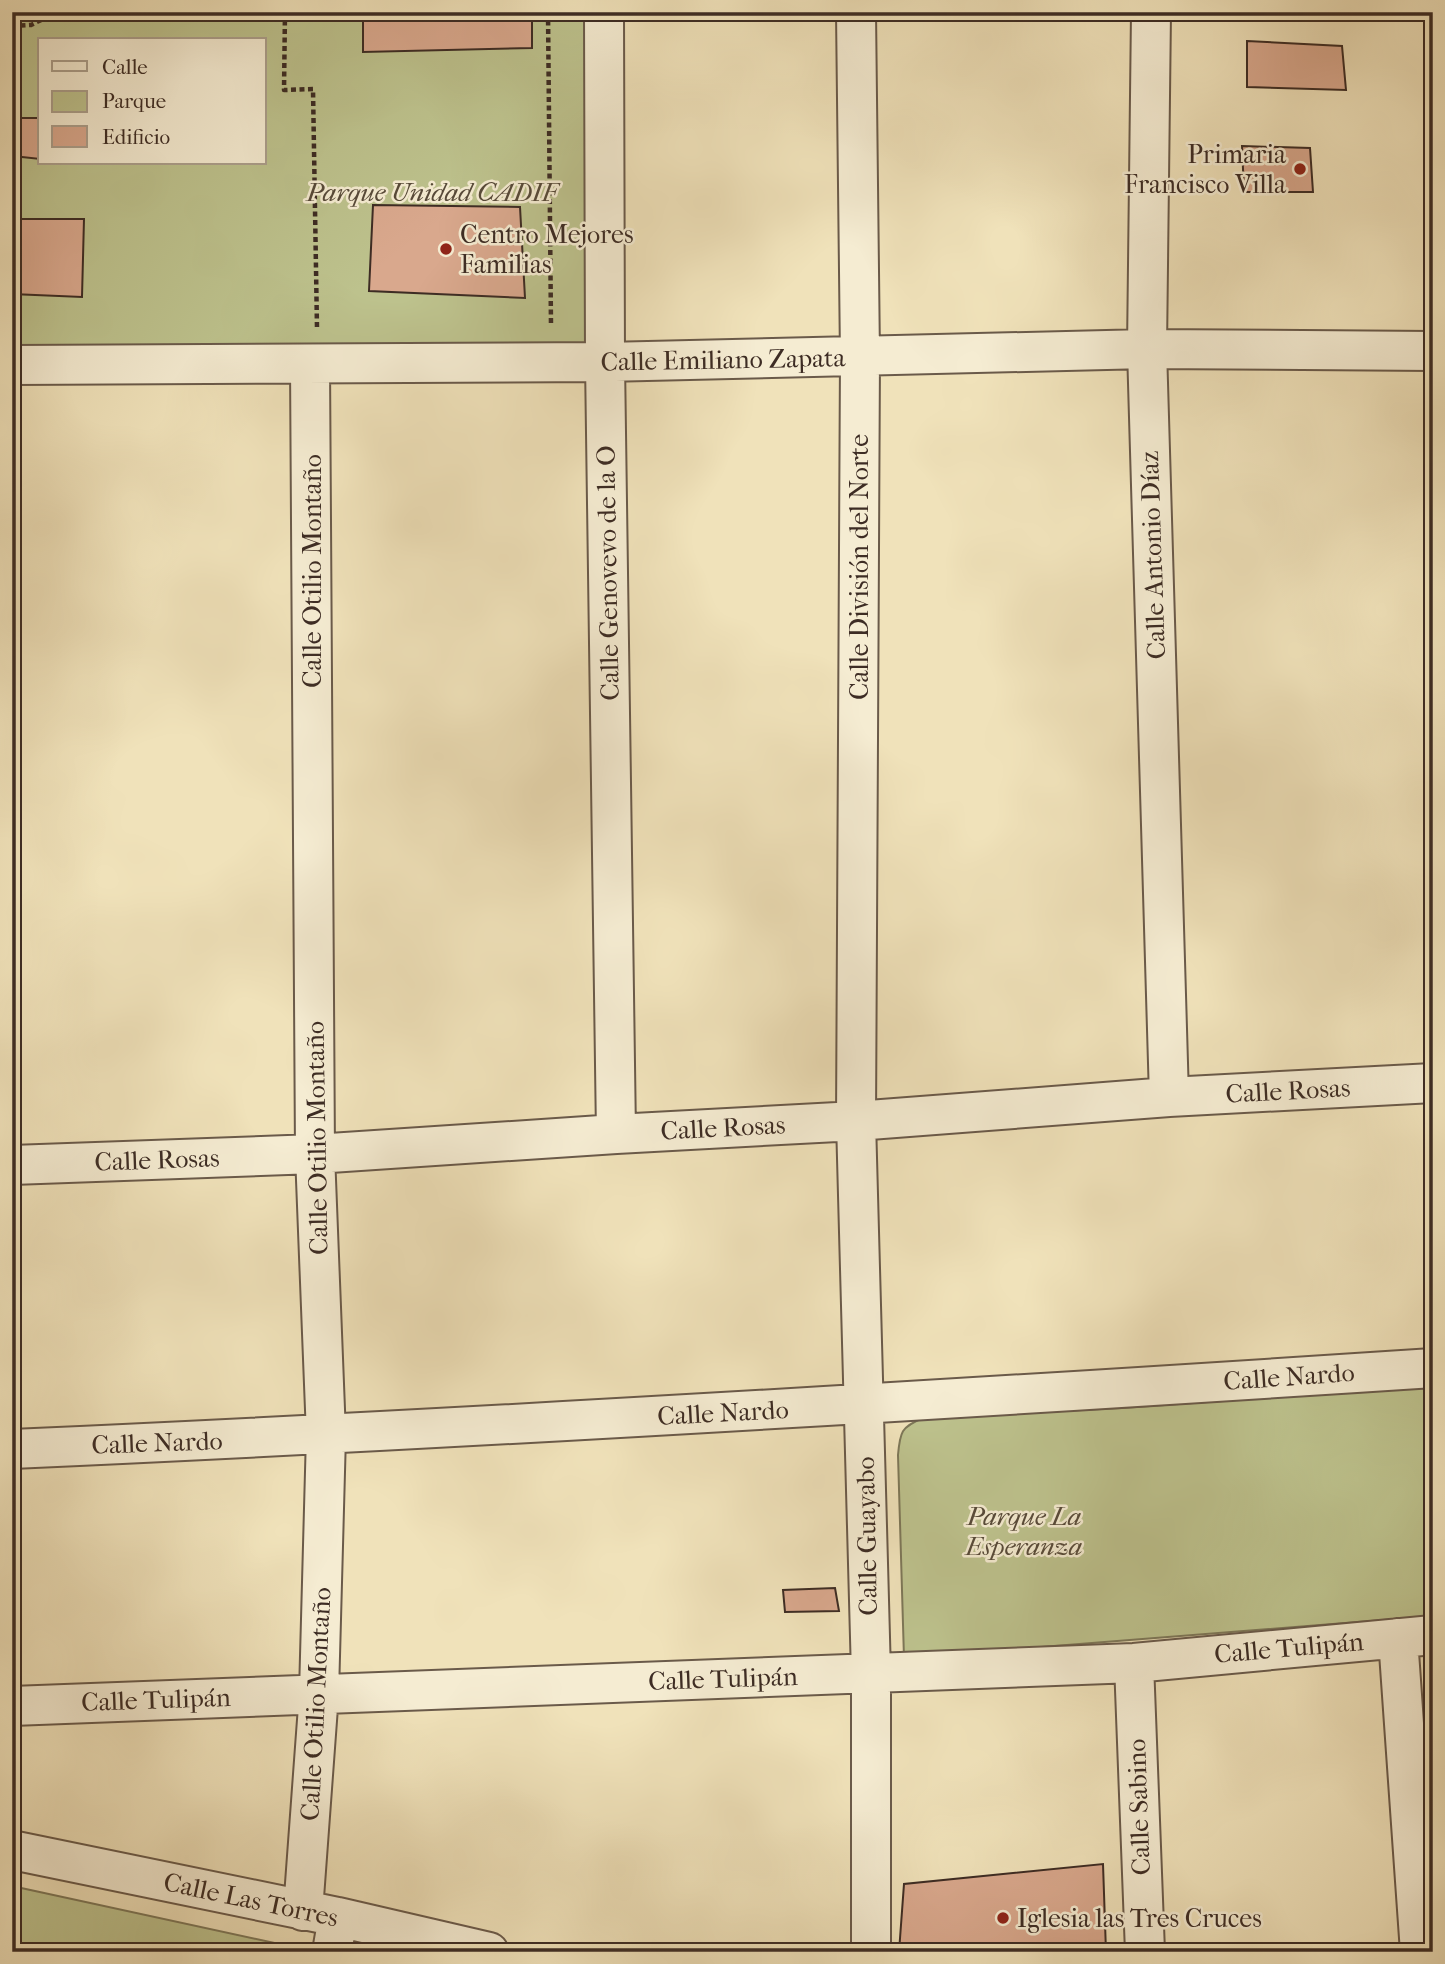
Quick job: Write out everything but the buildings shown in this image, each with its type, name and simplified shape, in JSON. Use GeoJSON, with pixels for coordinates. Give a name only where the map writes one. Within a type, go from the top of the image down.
{"type":"FeatureCollection","features":[{"type":"Feature","properties":{"kind":"street","name":"Calle Genovevo de la O"},"geometry":{"type":"LineString","coordinates":[[604,12],[605,362],[616,1134]]}},
{"type":"Feature","properties":{"kind":"street","name":"Calle División del Norte"},"geometry":{"type":"LineString","coordinates":[[856,12],[860,357],[856,1121]]}},
{"type":"Feature","properties":{"kind":"street","name":"Calle Antonio Díaz"},"geometry":{"type":"LineString","coordinates":[[1151,12],[1147,349],[1169,1097]]}},
{"type":"Feature","properties":{"kind":"street","name":"Calle Emiliano Zapata"},"geometry":{"type":"LineString","coordinates":[[12,365],[314,350],[605,362],[1147,349],[1433,351]]}},
{"type":"Feature","properties":{"kind":"street","name":"Calle Otilio Montaño"},"geometry":{"type":"LineString","coordinates":[[314,350],[315,1154],[326,1435],[319,1693],[325,1927]]}},
{"type":"Feature","properties":{"kind":"street","name":"Calle Rosas"},"geometry":{"type":"LineString","coordinates":[[12,1165],[315,1154],[856,1121],[1169,1097],[1433,1083]]}},
{"type":"Feature","properties":{"kind":"street","name":"Calle Guayabo"},"geometry":{"type":"LineString","coordinates":[[856,1121],[870,1674],[871,1952]]}},
{"type":"Feature","properties":{"kind":"street","name":"Calle Nardo"},"geometry":{"type":"LineString","coordinates":[[12,1449],[326,1435],[864,1405],[1433,1368]]}},
{"type":"Feature","properties":{"kind":"street","name":"Calle Tulipán"},"geometry":{"type":"LineString","coordinates":[[12,1706],[1133,1663],[1415,1636]]}},
{"type":"Feature","properties":{"kind":"street"},"geometry":{"type":"LineString","coordinates":[[1415,1636],[1420,1952]]}},
{"type":"Feature","properties":{"kind":"street","name":"Calle Sabino"},"geometry":{"type":"LineString","coordinates":[[1133,1663],[1145,1952]]}},
{"type":"Feature","properties":{"kind":"street","name":"Calle Las Torres"},"geometry":{"type":"LineString","coordinates":[[12,1850],[325,1927],[489,1952]]}},
{"type":"Feature","properties":{"kind":"path"},"geometry":{"type":"LineString","coordinates":[[12,26],[31,25],[53,12]]}},
{"type":"Feature","properties":{"kind":"path"},"geometry":{"type":"LineString","coordinates":[[285,12],[284,90],[313,89],[314,350]]}},
{"type":"Feature","properties":{"kind":"path"},"geometry":{"type":"LineString","coordinates":[[548,12],[551,337]]}},
{"type":"Feature","properties":{"kind":"green space","name":"Parque Unidad CADIF"},"geometry":{"type":"Polygon","coordinates":[[[12,12],[604,12],[605,362],[12,365],[12,12]]]}},
{"type":"Feature","properties":{"kind":"green space","name":"Parque La Esperanza"},"geometry":{"type":"Polygon","coordinates":[[[1433,1386],[1433,1616],[904,1658],[898,1455],[903,1431],[916,1421],[923,1418],[1122,1408],[1433,1386]]]}},
{"type":"Feature","properties":{"kind":"green space"},"geometry":{"type":"Polygon","coordinates":[[[12,1886],[316,1952],[12,1952],[12,1886]]]}},
{"type":"Feature","properties":{"kind":"place","name":"Primaria Francisco Villa"},"geometry":{"type":"Point","coordinates":[1300,169]}},
{"type":"Feature","properties":{"kind":"place","name":"Centro Mejores Familias"},"geometry":{"type":"Point","coordinates":[446,249]}},
{"type":"Feature","properties":{"kind":"place","name":"Iglesia las Tres Cruces"},"geometry":{"type":"Point","coordinates":[1003,1918]}}]}
